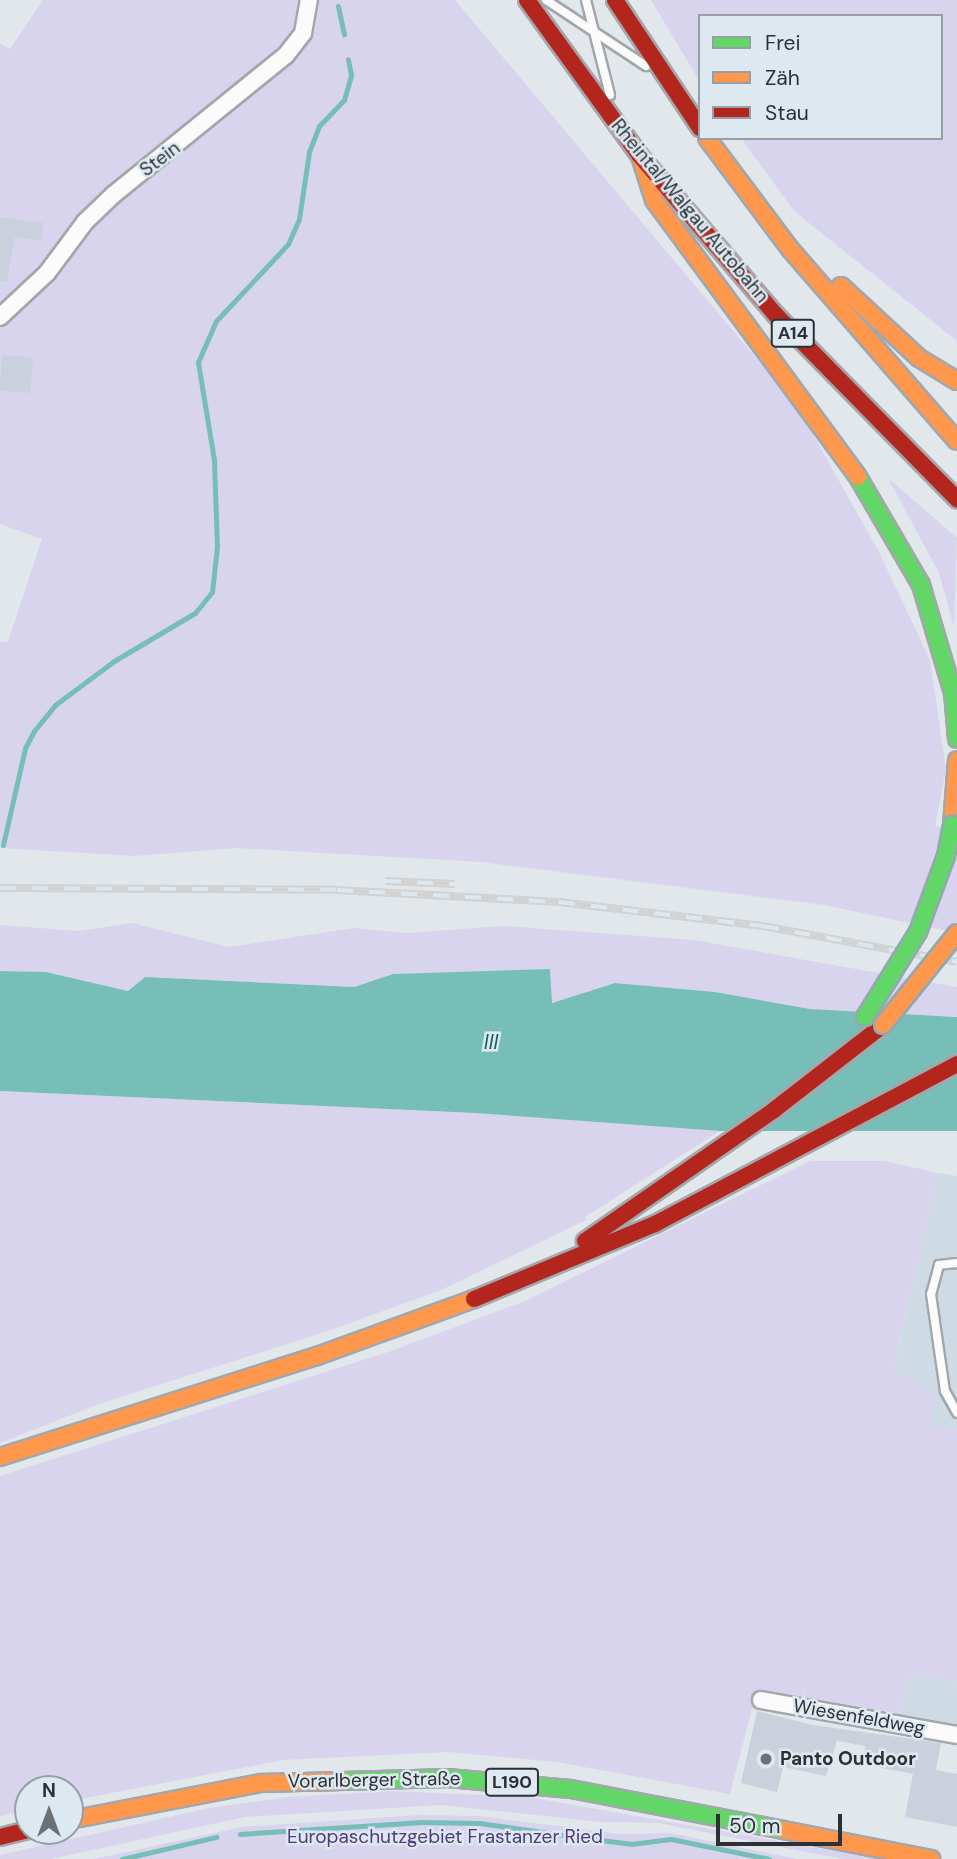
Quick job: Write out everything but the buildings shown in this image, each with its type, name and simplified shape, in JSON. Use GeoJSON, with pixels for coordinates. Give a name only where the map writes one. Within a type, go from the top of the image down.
{"type":"FeatureCollection","features":[{"type":"Feature","properties":{"kind":"main road","name":"Rheintal/Walgau Autobahn"},"geometry":{"type":"LineString","coordinates":[[527,0],[640,156],[775,314],[949,482],[957,499]]}},
{"type":"Feature","properties":{"kind":"main road"},"geometry":{"type":"LineString","coordinates":[[615,0],[698,125]]}},
{"type":"Feature","properties":{"kind":"main road","name":"A14"},"geometry":{"type":"LineString","coordinates":[[708,140],[775,230],[957,441]]}},
{"type":"Feature","properties":{"kind":"main road"},"geometry":{"type":"LineString","coordinates":[[640,156],[654,200],[877,503],[921,585],[939,638],[957,739]]}},
{"type":"Feature","properties":{"kind":"main road"},"geometry":{"type":"LineString","coordinates":[[775,230],[822,265],[919,358],[957,381]]}},
{"type":"Feature","properties":{"kind":"main road"},"geometry":{"type":"LineString","coordinates":[[829,1065],[894,975],[918,932],[946,856],[952,825],[957,760]]}},
{"type":"Feature","properties":{"kind":"main road"},"geometry":{"type":"LineString","coordinates":[[557,1261],[774,1110],[883,1025],[917,988],[957,933]]}},
{"type":"Feature","properties":{"kind":"main road"},"geometry":{"type":"LineString","coordinates":[[0,1457],[317,1356],[490,1293],[557,1261],[618,1240],[726,1188],[957,1064]]}},
{"type":"Feature","properties":{"kind":"main road","name":"Vorarlberger Straße"},"geometry":{"type":"LineString","coordinates":[[84,1818],[261,1783],[368,1777],[509,1782],[679,1808],[907,1856]]}},
{"type":"Feature","properties":{"kind":"main road","name":"L190"},"geometry":{"type":"LineString","coordinates":[[907,1856],[931,1859]]}},
{"type":"Feature","properties":{"kind":"street","name":"Stein"},"geometry":{"type":"LineString","coordinates":[[0,317],[47,273],[85,222],[113,195],[286,55],[303,33],[309,0]]}},
{"type":"Feature","properties":{"kind":"street","name":"Wiesenfeldweg"},"geometry":{"type":"LineString","coordinates":[[761,1700],[957,1735]]}},
{"type":"Feature","properties":{"kind":"lane"},"geometry":{"type":"LineString","coordinates":[[546,0],[666,79]]}},
{"type":"Feature","properties":{"kind":"lane"},"geometry":{"type":"LineString","coordinates":[[586,0],[619,127]]}},
{"type":"Feature","properties":{"kind":"lane"},"geometry":{"type":"LineString","coordinates":[[957,1263],[939,1265],[931,1294],[945,1391],[957,1413]]}},
{"type":"Feature","properties":{"kind":"shaded area"},"geometry":{"type":"Polygon","coordinates":[[[938,1173],[957,1176],[957,1430],[930,1425],[893,1370],[938,1173]]]}},
{"type":"Feature","properties":{"kind":"shaded area"},"geometry":{"type":"Polygon","coordinates":[[[910,1673],[957,1682],[957,1730],[898,1718],[910,1673]]]}},
{"type":"Feature","properties":{"kind":"green space"},"geometry":{"type":"Polygon","coordinates":[[[43,0],[455,0],[798,408],[878,550],[930,660],[946,769],[935,826],[957,830],[957,933],[824,905],[481,862],[236,848],[135,856],[0,848],[0,641],[8,642],[42,539],[0,524],[0,44],[10,49],[43,0]]]}},
{"type":"Feature","properties":{"kind":"green space"},"geometry":{"type":"Polygon","coordinates":[[[651,0],[957,0],[957,341],[794,211],[742,140],[943,140],[943,14],[698,14],[698,79],[651,0]]]}},
{"type":"Feature","properties":{"kind":"green space"},"geometry":{"type":"Polygon","coordinates":[[[888,478],[957,538],[954,627],[939,573],[888,478]]]}},
{"type":"Feature","properties":{"kind":"green space"},"geometry":{"type":"Polygon","coordinates":[[[132,923],[229,947],[354,928],[407,933],[503,926],[694,940],[957,987],[957,1017],[810,1009],[715,992],[615,983],[551,1003],[550,969],[393,974],[354,987],[145,977],[128,991],[46,972],[0,971],[0,925],[79,931],[132,923]]]}},
{"type":"Feature","properties":{"kind":"green space"},"geometry":{"type":"Polygon","coordinates":[[[0,1091],[475,1113],[720,1131],[585,1217],[586,1220],[441,1290],[325,1332],[99,1404],[0,1443],[0,1091]]]}},
{"type":"Feature","properties":{"kind":"green space"},"geometry":{"type":"Polygon","coordinates":[[[810,1161],[885,1161],[938,1173],[893,1369],[936,1394],[931,1425],[957,1430],[957,1682],[910,1673],[898,1718],[756,1693],[730,1794],[557,1762],[448,1752],[283,1760],[84,1798],[84,1775],[14,1775],[14,1813],[0,1816],[0,1476],[391,1351],[525,1301],[810,1161]]]}},
{"type":"Feature","properties":{"kind":"green space"},"geometry":{"type":"Polygon","coordinates":[[[392,1791],[529,1797],[880,1859],[842,1859],[659,1823],[601,1822],[441,1805],[245,1817],[51,1859],[0,1859],[0,1855],[44,1845],[84,1845],[84,1836],[209,1808],[288,1797],[392,1791]]]}},
{"type":"Feature","properties":{"kind":"green space","name":"Europaschutzgebiet Frastanzer Ried"},"geometry":{"type":"Polygon","coordinates":[[[419,1815],[479,1816],[620,1834],[670,1833],[797,1859],[94,1859],[242,1827],[419,1815]]]}},
{"type":"Feature","properties":{"kind":"water","name":"Ill"},"geometry":{"type":"Polygon","coordinates":[[[550,969],[552,1003],[615,983],[715,992],[810,1009],[957,1017],[957,1131],[720,1131],[475,1113],[0,1091],[0,971],[46,972],[128,991],[145,977],[354,987],[393,974],[550,969]]]}},
{"type":"Feature","properties":{"kind":"waterway"},"geometry":{"type":"LineString","coordinates":[[338,6],[344,34]]}},
{"type":"Feature","properties":{"kind":"waterway"},"geometry":{"type":"LineString","coordinates":[[3,845],[25,748],[34,731],[55,705],[114,661],[195,613],[212,592],[217,547],[214,460],[198,362],[216,321],[288,244],[299,219],[309,152],[319,126],[344,100],[351,75],[348,59]]}},
{"type":"Feature","properties":{"kind":"waterway"},"geometry":{"type":"LineString","coordinates":[[240,1834],[419,1822],[479,1823],[570,1836]]}},
{"type":"Feature","properties":{"kind":"waterway"},"geometry":{"type":"LineString","coordinates":[[122,1859],[216,1837]]}},
{"type":"Feature","properties":{"kind":"waterway"},"geometry":{"type":"LineString","coordinates":[[592,1839],[631,1844],[671,1839],[769,1859]]}},
{"type":"Feature","properties":{"kind":"railway"},"geometry":{"type":"LineString","coordinates":[[385,881],[455,884]]}},
{"type":"Feature","properties":{"kind":"railway"},"geometry":{"type":"LineString","coordinates":[[0,888],[337,890],[559,902],[763,926],[957,962]]}},
{"type":"Feature","properties":{"kind":"traffic: fast"},"geometry":{"type":"LineString","coordinates":[[858,477],[921,585],[953,693],[957,739]]}},
{"type":"Feature","properties":{"kind":"traffic: fast"},"geometry":{"type":"LineString","coordinates":[[865,1017],[918,932],[946,856],[952,825]]}},
{"type":"Feature","properties":{"kind":"traffic: fast"},"geometry":{"type":"LineString","coordinates":[[343,1781],[448,1778],[571,1789],[783,1830]]}},
{"type":"Feature","properties":{"kind":"traffic: slow"},"geometry":{"type":"LineString","coordinates":[[708,140],[790,249],[957,441]]}},
{"type":"Feature","properties":{"kind":"traffic: slow"},"geometry":{"type":"LineString","coordinates":[[640,156],[654,200],[858,477]]}},
{"type":"Feature","properties":{"kind":"traffic: slow"},"geometry":{"type":"LineString","coordinates":[[841,286],[919,358],[957,381]]}},
{"type":"Feature","properties":{"kind":"traffic: slow"},"geometry":{"type":"LineString","coordinates":[[952,825],[957,760]]}},
{"type":"Feature","properties":{"kind":"traffic: slow"},"geometry":{"type":"LineString","coordinates":[[883,1025],[957,933]]}},
{"type":"Feature","properties":{"kind":"traffic: slow"},"geometry":{"type":"LineString","coordinates":[[0,1457],[317,1356],[474,1299]]}},
{"type":"Feature","properties":{"kind":"traffic: slow"},"geometry":{"type":"LineString","coordinates":[[84,1817],[261,1783],[343,1781]]}},
{"type":"Feature","properties":{"kind":"traffic: slow"},"geometry":{"type":"LineString","coordinates":[[783,1830],[931,1859]]}},
{"type":"Feature","properties":{"kind":"traffic: jam"},"geometry":{"type":"LineString","coordinates":[[527,0],[640,156],[775,314],[957,499]]}},
{"type":"Feature","properties":{"kind":"traffic: jam"},"geometry":{"type":"LineString","coordinates":[[615,0],[698,125]]}},
{"type":"Feature","properties":{"kind":"traffic: jam"},"geometry":{"type":"LineString","coordinates":[[585,1241],[774,1110],[883,1025]]}},
{"type":"Feature","properties":{"kind":"traffic: jam"},"geometry":{"type":"LineString","coordinates":[[474,1299],[655,1224],[957,1064]]}},
{"type":"Feature","properties":{"kind":"traffic: jam"},"geometry":{"type":"LineString","coordinates":[[0,1837],[14,1834]]}},
{"type":"Feature","properties":{"kind":"place","name":"Panto Outdoor"},"geometry":{"type":"Point","coordinates":[766,1759]}}]}
